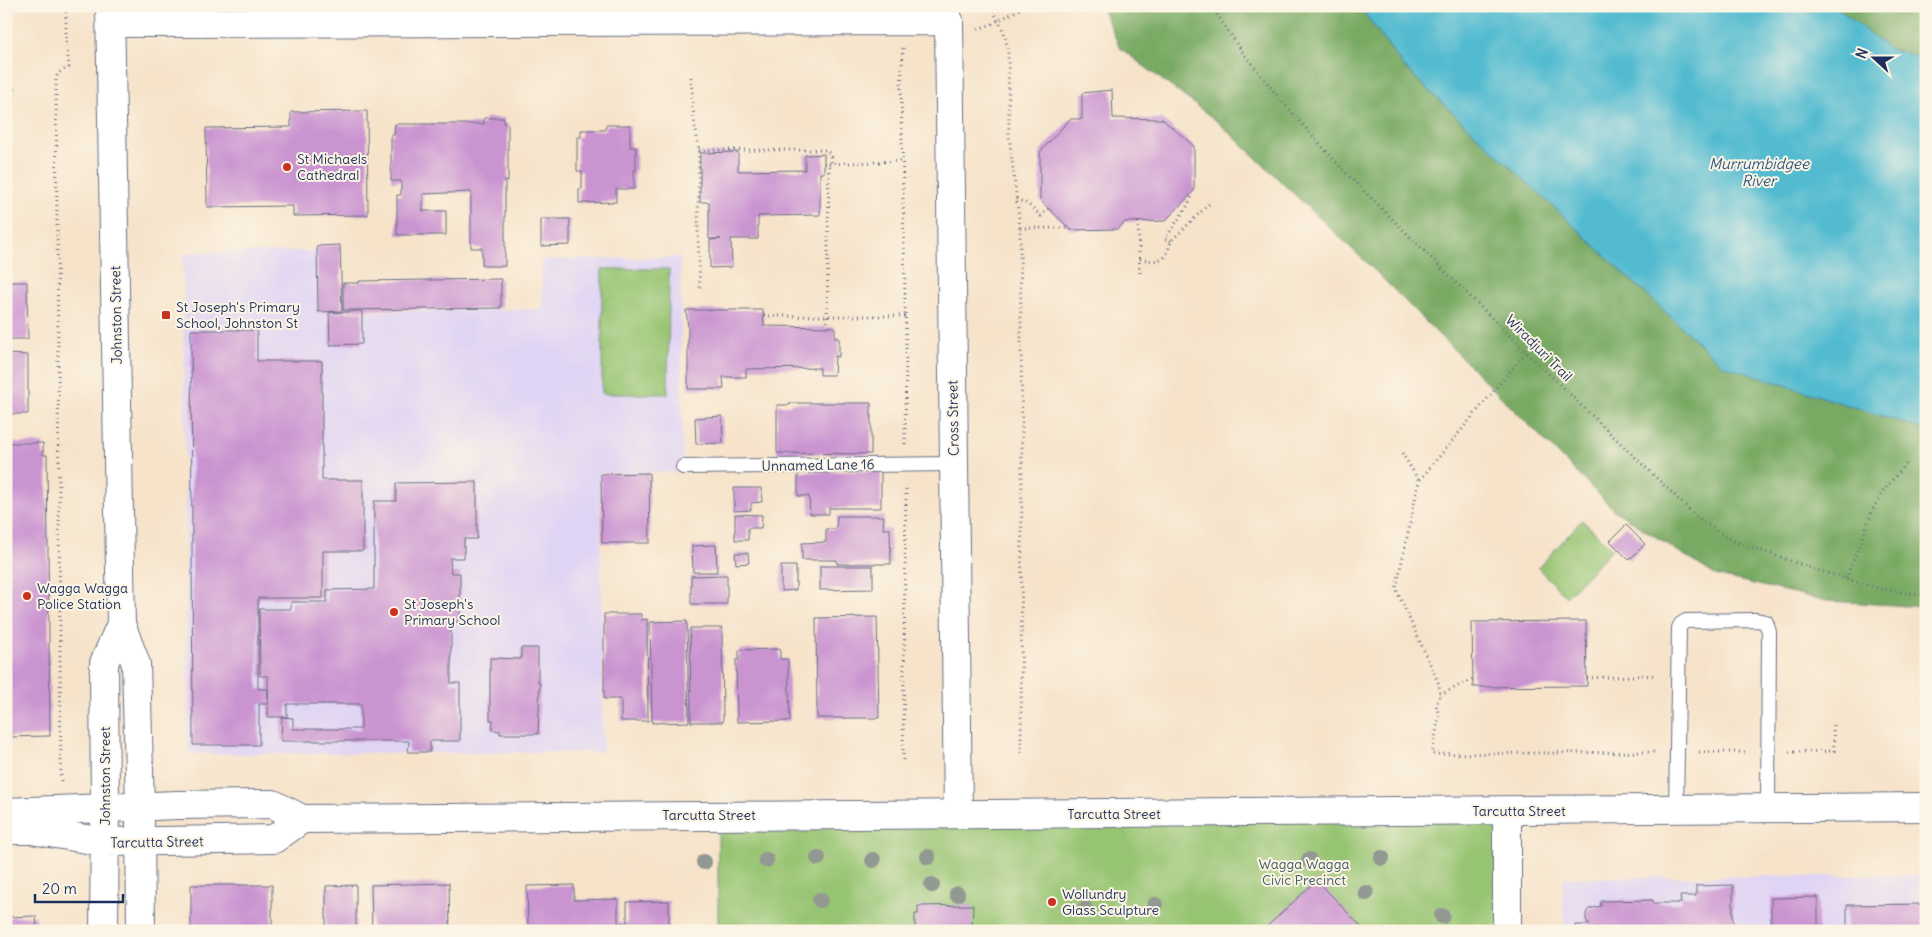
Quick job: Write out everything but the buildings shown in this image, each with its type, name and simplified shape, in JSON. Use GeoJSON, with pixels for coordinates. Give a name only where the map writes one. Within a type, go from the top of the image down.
{"type":"FeatureCollection","features":[{"type":"Feature","properties":{"kind":"street"},"geometry":{"type":"LineString","coordinates":[[111,14],[587,14],[903,21],[949,30]]}},
{"type":"Feature","properties":{"kind":"street","name":"Johnston Street"},"geometry":{"type":"LineString","coordinates":[[111,14],[121,624],[136,664],[141,931]]}},
{"type":"Feature","properties":{"kind":"street","name":"Cross Street"},"geometry":{"type":"LineString","coordinates":[[949,30],[958,814]]}},
{"type":"Feature","properties":{"kind":"street","name":"Johnston Street"},"geometry":{"type":"LineString","coordinates":[[104,931],[104,663],[121,624]]}},
{"type":"Feature","properties":{"kind":"street","name":"Tarcutta Street"},"geometry":{"type":"LineString","coordinates":[[6,812],[273,804],[302,819],[1926,807]]}},
{"type":"Feature","properties":{"kind":"street"},"geometry":{"type":"LineString","coordinates":[[1507,811],[1507,931]]}},
{"type":"Feature","properties":{"kind":"street","name":"Tarcutta Street"},"geometry":{"type":"LineString","coordinates":[[6,830],[31,830],[105,842],[274,839],[302,819]]}},
{"type":"Feature","properties":{"kind":"lane","name":"Unnamed Lane 16"},"geometry":{"type":"LineString","coordinates":[[683,467],[954,464]]}},
{"type":"Feature","properties":{"kind":"lane"},"geometry":{"type":"LineString","coordinates":[[1676,810],[1679,628],[1683,622],[1756,620],[1766,622],[1769,632],[1768,809]]}},
{"type":"Feature","properties":{"kind":"path"},"geometry":{"type":"LineString","coordinates":[[62,787],[60,780],[56,80],[58,72],[68,67],[66,6]]}},
{"type":"Feature","properties":{"kind":"path"},"geometry":{"type":"LineString","coordinates":[[991,6],[999,20],[1008,50],[1009,135],[1020,228],[1022,440],[1021,756]]}},
{"type":"Feature","properties":{"kind":"path"},"geometry":{"type":"LineString","coordinates":[[949,30],[999,20],[1025,6]]}},
{"type":"Feature","properties":{"kind":"path","name":"Wiradjuri Trail"},"geometry":{"type":"LineString","coordinates":[[1211,6],[1244,54],[1313,138],[1343,170],[1678,500],[1715,530],[1731,540],[1880,589],[1926,595]]}},
{"type":"Feature","properties":{"kind":"path"},"geometry":{"type":"LineString","coordinates":[[903,21],[900,88],[906,464],[903,760]]}},
{"type":"Feature","properties":{"kind":"path"},"geometry":{"type":"LineString","coordinates":[[690,77],[699,150],[698,237],[700,290]]}},
{"type":"Feature","properties":{"kind":"path"},"geometry":{"type":"LineString","coordinates":[[699,150],[826,150],[830,154],[828,164],[827,327]]}},
{"type":"Feature","properties":{"kind":"path"},"geometry":{"type":"LineString","coordinates":[[828,164],[902,161]]}},
{"type":"Feature","properties":{"kind":"path"},"geometry":{"type":"LineString","coordinates":[[1171,241],[1165,239],[1188,205],[1191,194]]}},
{"type":"Feature","properties":{"kind":"path"},"geometry":{"type":"LineString","coordinates":[[1016,199],[1028,204],[1041,216],[1049,208]]}},
{"type":"Feature","properties":{"kind":"path"},"geometry":{"type":"LineString","coordinates":[[1140,259],[1154,261],[1164,258],[1171,241],[1211,202]]}},
{"type":"Feature","properties":{"kind":"path"},"geometry":{"type":"LineString","coordinates":[[1138,222],[1140,275]]}},
{"type":"Feature","properties":{"kind":"path"},"geometry":{"type":"LineString","coordinates":[[1020,228],[1069,228]]}},
{"type":"Feature","properties":{"kind":"path"},"geometry":{"type":"LineString","coordinates":[[764,316],[905,316]]}},
{"type":"Feature","properties":{"kind":"path"},"geometry":{"type":"LineString","coordinates":[[1526,352],[1419,481],[1396,589],[1439,684],[1440,695],[1436,705],[1439,716],[1432,754],[1834,751],[1833,724]]}},
{"type":"Feature","properties":{"kind":"path"},"geometry":{"type":"LineString","coordinates":[[1402,453],[1419,481]]}},
{"type":"Feature","properties":{"kind":"path"},"geometry":{"type":"LineString","coordinates":[[1846,579],[1874,507],[1884,490],[1906,464]]}},
{"type":"Feature","properties":{"kind":"path"},"geometry":{"type":"LineString","coordinates":[[1587,678],[1677,674]]}},
{"type":"Feature","properties":{"kind":"path"},"geometry":{"type":"LineString","coordinates":[[1440,695],[1473,679]]}},
{"type":"Feature","properties":{"kind":"shaded area","name":"St Joseph's Primary School"},"geometry":{"type":"Polygon","coordinates":[[[317,251],[318,312],[542,309],[542,260],[680,257],[683,472],[600,473],[603,752],[188,754],[183,253],[317,251]]]}},
{"type":"Feature","properties":{"kind":"shaded area"},"geometry":{"type":"Polygon","coordinates":[[[1926,875],[1926,931],[1564,931],[1563,878],[1926,875]]]}},
{"type":"Feature","properties":{"kind":"green space"},"geometry":{"type":"Polygon","coordinates":[[[1101,6],[1359,6],[1404,67],[1722,365],[1926,430],[1926,607],[1828,601],[1715,575],[1614,510],[1366,262],[1218,122],[1120,48],[1101,6]]]}},
{"type":"Feature","properties":{"kind":"green space"},"geometry":{"type":"Polygon","coordinates":[[[1835,6],[1926,6],[1926,59],[1889,49],[1835,6]]]}},
{"type":"Feature","properties":{"kind":"green space"},"geometry":{"type":"Polygon","coordinates":[[[602,269],[669,269],[668,394],[602,394],[602,269]]]}},
{"type":"Feature","properties":{"kind":"green space"},"geometry":{"type":"Polygon","coordinates":[[[1582,520],[1612,549],[1566,597],[1538,568],[1582,520]]]}},
{"type":"Feature","properties":{"kind":"green space","name":"Wagga Wagga Civic Precinct"},"geometry":{"type":"Polygon","coordinates":[[[1507,811],[1507,931],[718,931],[718,815],[1507,811]]]}},
{"type":"Feature","properties":{"kind":"water","name":"Murrumbidgee River"},"geometry":{"type":"Polygon","coordinates":[[[1359,6],[1835,6],[1889,49],[1926,59],[1926,430],[1722,365],[1404,67],[1359,6]]]}},
{"type":"Feature","properties":{"kind":"place","name":"St Michaels Cathedral"},"geometry":{"type":"Point","coordinates":[287,167]}},
{"type":"Feature","properties":{"kind":"place","name":"St Joseph's Primary School, Johnston St"},"geometry":{"type":"Point","coordinates":[166,315]}},
{"type":"Feature","properties":{"kind":"place","name":"Wagga Wagga Police Station"},"geometry":{"type":"Point","coordinates":[27,596]}},
{"type":"Feature","properties":{"kind":"place","name":"St Joseph's Primary School"},"geometry":{"type":"Point","coordinates":[394,612]}},
{"type":"Feature","properties":{"kind":"place","name":"Wollundry Glass Sculpture"},"geometry":{"type":"Point","coordinates":[1052,902]}}]}
